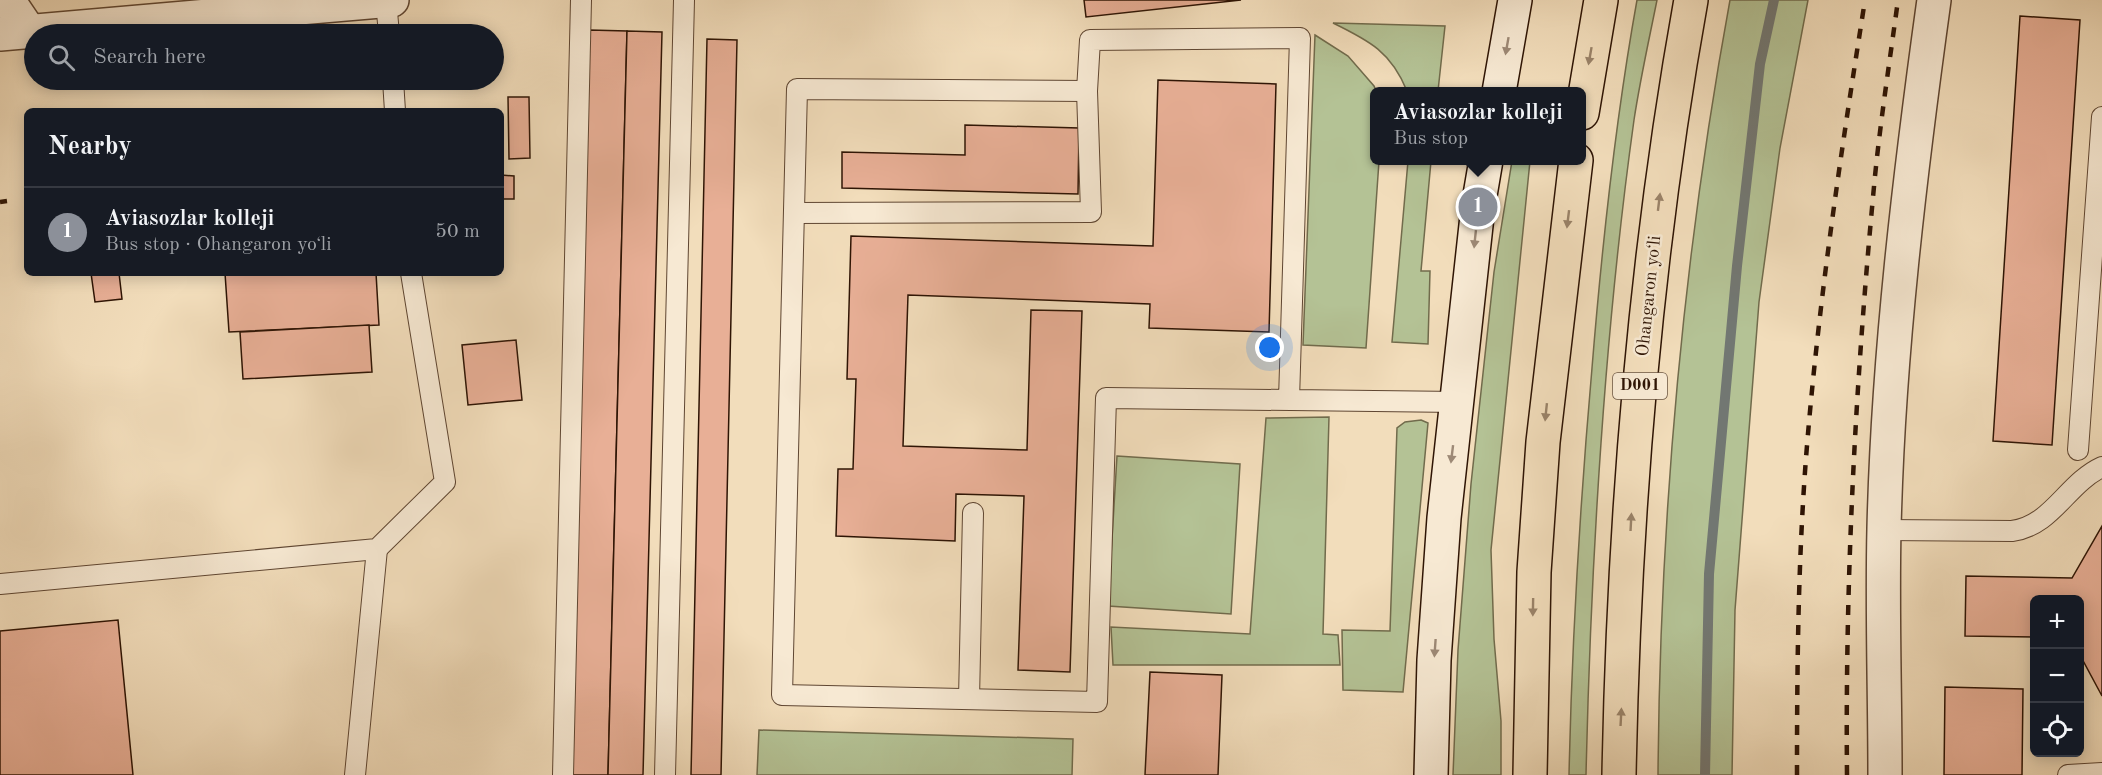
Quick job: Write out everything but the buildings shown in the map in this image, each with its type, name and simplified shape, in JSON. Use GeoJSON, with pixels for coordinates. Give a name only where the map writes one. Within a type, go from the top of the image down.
{"type":"FeatureCollection","features":[{"type":"Feature","properties":{"kind":"highway"},"geometry":{"type":"LineString","coordinates":[[1586,87],[1601,0]]}},
{"type":"Feature","properties":{"kind":"highway","name":"Ohangaron yoʻli"},"geometry":{"type":"LineString","coordinates":[[1619,775],[1633,478],[1649,285],[1666,150],[1691,0]]}},
{"type":"Feature","properties":{"kind":"highway"},"geometry":{"type":"LineString","coordinates":[[1530,775],[1534,572],[1541,466],[1575,165]]}},
{"type":"Feature","properties":{"kind":"street"},"geometry":{"type":"LineString","coordinates":[[8,0],[15,33]]}},
{"type":"Feature","properties":{"kind":"street"},"geometry":{"type":"LineString","coordinates":[[119,24],[393,0]]}},
{"type":"Feature","properties":{"kind":"street"},"geometry":{"type":"LineString","coordinates":[[1500,87],[1515,0]]}},
{"type":"Feature","properties":{"kind":"street"},"geometry":{"type":"LineString","coordinates":[[1885,775],[1884,530],[1896,330],[1934,0]]}},
{"type":"Feature","properties":{"kind":"street"},"geometry":{"type":"LineString","coordinates":[[1431,775],[1437,613],[1444,518],[1478,207],[1485,165]]}},
{"type":"Feature","properties":{"kind":"lane"},"geometry":{"type":"LineString","coordinates":[[563,775],[581,0]]}},
{"type":"Feature","properties":{"kind":"lane"},"geometry":{"type":"LineString","coordinates":[[665,775],[684,0]]}},
{"type":"Feature","properties":{"kind":"lane"},"geometry":{"type":"LineString","coordinates":[[386,1],[388,24]]}},
{"type":"Feature","properties":{"kind":"lane"},"geometry":{"type":"LineString","coordinates":[[794,213],[1091,212],[1088,91],[1090,40],[1300,38],[1289,400]]}},
{"type":"Feature","properties":{"kind":"lane"},"geometry":{"type":"LineString","coordinates":[[394,90],[395,108]]}},
{"type":"Feature","properties":{"kind":"lane"},"geometry":{"type":"LineString","coordinates":[[1088,91],[797,90],[782,695],[1097,702],[1106,398],[1458,402]]}},
{"type":"Feature","properties":{"kind":"lane"},"geometry":{"type":"LineString","coordinates":[[2078,450],[2102,117]]}},
{"type":"Feature","properties":{"kind":"lane"},"geometry":{"type":"LineString","coordinates":[[0,584],[376,549],[445,482],[411,276]]}},
{"type":"Feature","properties":{"kind":"lane"},"geometry":{"type":"LineString","coordinates":[[1884,530],[2012,531],[2027,528],[2041,521],[2086,476],[2102,467]]}},
{"type":"Feature","properties":{"kind":"lane"},"geometry":{"type":"LineString","coordinates":[[969,699],[973,513]]}},
{"type":"Feature","properties":{"kind":"lane"},"geometry":{"type":"LineString","coordinates":[[355,775],[376,549]]}},
{"type":"Feature","properties":{"kind":"lane"},"geometry":{"type":"LineString","coordinates":[[2068,775],[2102,773]]}},
{"type":"Feature","properties":{"kind":"green space"},"geometry":{"type":"Polygon","coordinates":[[[1637,0],[1657,0],[1634,120],[1607,365],[1595,529],[1586,775],[1569,775],[1577,572],[1596,322],[1616,138],[1637,0]]]}},
{"type":"Feature","properties":{"kind":"green space"},"geometry":{"type":"Polygon","coordinates":[[[1730,0],[1808,0],[1780,148],[1759,302],[1735,610],[1732,775],[1658,775],[1663,580],[1677,386],[1699,193],[1730,0]]]}},
{"type":"Feature","properties":{"kind":"green space"},"geometry":{"type":"Polygon","coordinates":[[[1333,23],[1445,26],[1438,87],[1405,87],[1394,66],[1386,57],[1358,36],[1333,23]]]}},
{"type":"Feature","properties":{"kind":"green space"},"geometry":{"type":"Polygon","coordinates":[[[1315,35],[1348,56],[1374,86],[1370,87],[1370,165],[1379,165],[1366,348],[1303,345],[1315,35]]]}},
{"type":"Feature","properties":{"kind":"green space"},"geometry":{"type":"Polygon","coordinates":[[[1408,165],[1431,165],[1421,271],[1430,271],[1428,344],[1392,342],[1408,165]]]}},
{"type":"Feature","properties":{"kind":"green space"},"geometry":{"type":"Polygon","coordinates":[[[1511,165],[1530,165],[1491,550],[1494,639],[1501,721],[1501,775],[1453,775],[1458,650],[1471,484],[1494,272],[1511,165]]]}},
{"type":"Feature","properties":{"kind":"green space"},"geometry":{"type":"Polygon","coordinates":[[[1329,417],[1323,634],[1338,635],[1340,665],[1113,665],[1111,627],[1250,634],[1266,418],[1329,417]]]}},
{"type":"Feature","properties":{"kind":"green space"},"geometry":{"type":"Polygon","coordinates":[[[1421,420],[1428,423],[1403,692],[1343,690],[1342,630],[1390,631],[1397,428],[1405,422],[1421,420]]]}},
{"type":"Feature","properties":{"kind":"green space"},"geometry":{"type":"Polygon","coordinates":[[[1117,456],[1240,464],[1231,614],[1108,606],[1117,456]]]}},
{"type":"Feature","properties":{"kind":"green space"},"geometry":{"type":"Polygon","coordinates":[[[759,730],[1073,739],[1072,775],[757,775],[759,730]]]}},
{"type":"Feature","properties":{"kind":"waterway"},"geometry":{"type":"LineString","coordinates":[[1705,775],[1709,574],[1737,266],[1760,64],[1774,0]]}},
{"type":"Feature","properties":{"kind":"railway"},"geometry":{"type":"LineString","coordinates":[[1797,775],[1800,577],[1803,497],[1811,401],[1831,229],[1865,0]]}},
{"type":"Feature","properties":{"kind":"railway"},"geometry":{"type":"LineString","coordinates":[[1847,775],[1848,625],[1857,400],[1875,176],[1898,0]]}},
{"type":"Feature","properties":{"kind":"railway"},"geometry":{"type":"LineString","coordinates":[[0,202],[7,201]]}},
{"type":"Feature","properties":{"kind":"place","name":"Aviasozlar kolleji"},"geometry":{"type":"Point","coordinates":[1478,207]}}]}
